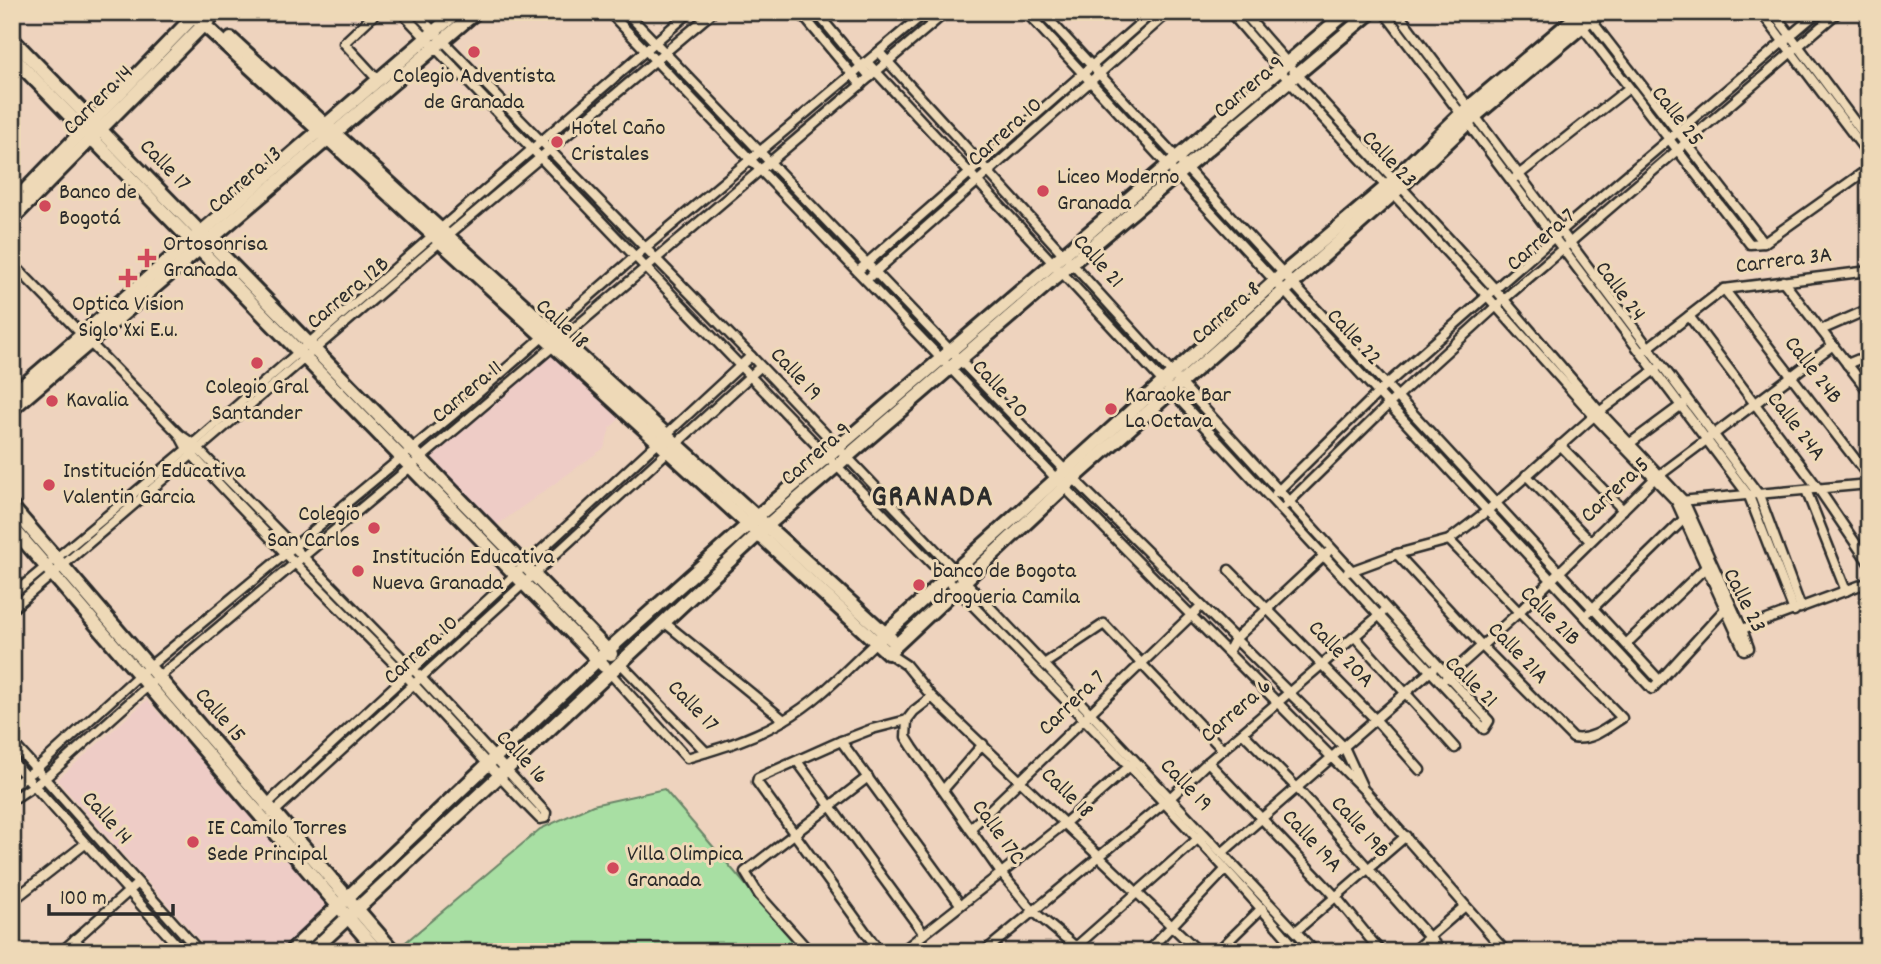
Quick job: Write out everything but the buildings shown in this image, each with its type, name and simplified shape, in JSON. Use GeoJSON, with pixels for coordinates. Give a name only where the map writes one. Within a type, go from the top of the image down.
{"type":"FeatureCollection","features":[{"type":"Feature","properties":{"kind":"street"},"geometry":{"type":"LineString","coordinates":[[377,12],[344,43],[378,80]]}},
{"type":"Feature","properties":{"kind":"street","name":"Calle 19"},"geometry":{"type":"LineString","coordinates":[[401,12],[501,100],[751,356],[842,452],[1016,652],[1087,717],[1201,836],[1222,853],[1315,952]]}},
{"type":"Feature","properties":{"kind":"street","name":"Calle 19"},"geometry":{"type":"LineString","coordinates":[[415,12],[434,40],[532,149],[831,461],[1026,644],[1087,717]]}},
{"type":"Feature","properties":{"kind":"street","name":"Carrera 13"},"geometry":{"type":"LineString","coordinates":[[12,395],[86,338],[434,40],[457,12]]}},
{"type":"Feature","properties":{"kind":"street","name":"Carrera 13"},"geometry":{"type":"LineString","coordinates":[[327,132],[378,80],[476,12]]}},
{"type":"Feature","properties":{"kind":"street","name":"Calle 20"},"geometry":{"type":"LineString","coordinates":[[610,12],[866,280],[951,359]]}},
{"type":"Feature","properties":{"kind":"street","name":"Calle 20"},"geometry":{"type":"LineString","coordinates":[[626,12],[867,262],[951,359],[1191,615],[1365,791],[1506,952]]}},
{"type":"Feature","properties":{"kind":"street","name":"Carrera 12B"},"geometry":{"type":"LineString","coordinates":[[12,609],[54,566],[440,235],[532,149],[690,12]]}},
{"type":"Feature","properties":{"kind":"street","name":"Carrera 12B"},"geometry":{"type":"LineString","coordinates":[[440,235],[540,157],[713,12]]}},
{"type":"Feature","properties":{"kind":"street"},"geometry":{"type":"LineString","coordinates":[[800,12],[861,85]]}},
{"type":"Feature","properties":{"kind":"street","name":"Calle 21"},"geometry":{"type":"LineString","coordinates":[[816,12],[979,183],[1063,263],[1172,383],[1279,490],[1387,609],[1434,668]]}},
{"type":"Feature","properties":{"kind":"street","name":"Carrera 11"},"geometry":{"type":"LineString","coordinates":[[12,786],[36,769],[144,671],[454,414],[635,256],[926,12]]}},
{"type":"Feature","properties":{"kind":"street","name":"Carrera 11"},"geometry":{"type":"LineString","coordinates":[[12,800],[44,779],[153,682],[463,423],[946,12]]}},
{"type":"Feature","properties":{"kind":"street","name":"Calle 22"},"geometry":{"type":"LineString","coordinates":[[1026,12],[1091,83],[1172,161]]}},
{"type":"Feature","properties":{"kind":"street","name":"Calle 22"},"geometry":{"type":"LineString","coordinates":[[1042,12],[1099,74],[1172,161],[1284,283],[1378,393],[1652,689],[1660,681],[1398,397],[1284,283]]}},
{"type":"Feature","properties":{"kind":"street","name":"Carrera 10"},"geometry":{"type":"LineString","coordinates":[[858,271],[1153,12]]}},
{"type":"Feature","properties":{"kind":"street","name":"Carrera 10"},"geometry":{"type":"LineString","coordinates":[[866,280],[979,183],[1169,12]]}},
{"type":"Feature","properties":{"kind":"street","name":"Calle 23"},"geometry":{"type":"LineString","coordinates":[[1230,12],[1393,186],[1488,296],[1500,304],[1597,414],[1680,501],[1739,631],[1797,609]]}},
{"type":"Feature","properties":{"kind":"street","name":"Calle 23"},"geometry":{"type":"LineString","coordinates":[[1243,12],[1283,66]]}},
{"type":"Feature","properties":{"kind":"street","name":"Carrera 9"},"geometry":{"type":"LineString","coordinates":[[290,952],[608,650],[1063,263],[1172,161],[1348,12]]}},
{"type":"Feature","properties":{"kind":"street","name":"Carrera 9"},"geometry":{"type":"LineString","coordinates":[[1063,263],[1182,172],[1371,12]]}},
{"type":"Feature","properties":{"kind":"street","name":"Calle 24"},"geometry":{"type":"LineString","coordinates":[[1384,12],[1519,175],[1684,403],[1759,495],[1797,609]]}},
{"type":"Feature","properties":{"kind":"street","name":"Calle 24"},"geometry":{"type":"LineString","coordinates":[[1397,12],[1511,181],[1563,250],[1645,350]]}},
{"type":"Feature","properties":{"kind":"street"},"geometry":{"type":"LineString","coordinates":[[1761,12],[1786,38],[1869,141]]}},
{"type":"Feature","properties":{"kind":"street"},"geometry":{"type":"LineString","coordinates":[[1773,12],[1786,38]]}},
{"type":"Feature","properties":{"kind":"street","name":"Carrera 7"},"geometry":{"type":"LineString","coordinates":[[1270,498],[1386,385],[1561,231],[1818,12]]}},
{"type":"Feature","properties":{"kind":"street","name":"Carrera 7"},"geometry":{"type":"LineString","coordinates":[[1281,509],[1389,404],[1500,304],[1676,149],[1838,12]]}},
{"type":"Feature","properties":{"kind":"street","name":"Carrera 14"},"geometry":{"type":"LineString","coordinates":[[12,219],[92,130],[202,16]]}},
{"type":"Feature","properties":{"kind":"street","name":"Calle 18"},"geometry":{"type":"LineString","coordinates":[[202,16],[892,648],[932,697],[1199,952]]}},
{"type":"Feature","properties":{"kind":"street","name":"Carrera 8"},"geometry":{"type":"LineString","coordinates":[[881,638],[955,580],[1393,186],[1468,115],[1584,16]]}},
{"type":"Feature","properties":{"kind":"street","name":"Calle 25"},"geometry":{"type":"LineString","coordinates":[[1584,16],[1629,88],[1751,244],[1764,243]]}},
{"type":"Feature","properties":{"kind":"street","name":"Calle 25"},"geometry":{"type":"LineString","coordinates":[[1584,16],[1678,131],[1764,243]]}},
{"type":"Feature","properties":{"kind":"street","name":"Calle 17"},"geometry":{"type":"LineString","coordinates":[[12,39],[92,130],[524,575],[687,758],[706,752],[608,650],[524,575]]}},
{"type":"Feature","properties":{"kind":"street"},"geometry":{"type":"LineString","coordinates":[[1794,48],[1869,155]]}},
{"type":"Feature","properties":{"kind":"street","name":"Calle 21"},"geometry":{"type":"LineString","coordinates":[[879,52],[981,163],[1063,263],[1172,383],[1270,498],[1379,615],[1434,668],[1484,729],[1489,721],[1445,680]]}},
{"type":"Feature","properties":{"kind":"street","name":"Calle 17"},"geometry":{"type":"LineString","coordinates":[[12,56],[92,130]]}},
{"type":"Feature","properties":{"kind":"street"},"geometry":{"type":"LineString","coordinates":[[1511,181],[1629,88]]}},
{"type":"Feature","properties":{"kind":"street"},"geometry":{"type":"LineString","coordinates":[[831,91],[841,102]]}},
{"type":"Feature","properties":{"kind":"street"},"geometry":{"type":"LineString","coordinates":[[494,109],[501,100]]}},
{"type":"Feature","properties":{"kind":"street","name":"Carrera 14"},"geometry":{"type":"LineString","coordinates":[[12,204],[92,130]]}},
{"type":"Feature","properties":{"kind":"street"},"geometry":{"type":"LineString","coordinates":[[1764,243],[1865,172],[1869,164]]}},
{"type":"Feature","properties":{"kind":"street"},"geometry":{"type":"LineString","coordinates":[[568,186],[575,176]]}},
{"type":"Feature","properties":{"kind":"street","name":"Calle 23"},"geometry":{"type":"LineString","coordinates":[[1393,186],[1495,289],[1500,304]]}},
{"type":"Feature","properties":{"kind":"street","name":"Calle 16"},"geometry":{"type":"LineString","coordinates":[[12,263],[179,434],[284,554],[491,762]]}},
{"type":"Feature","properties":{"kind":"street","name":"Carrera 3A"},"geometry":{"type":"LineString","coordinates":[[1645,350],[1724,289],[1869,271]]}},
{"type":"Feature","properties":{"kind":"street"},"geometry":{"type":"LineString","coordinates":[[1783,281],[1869,392]]}},
{"type":"Feature","properties":{"kind":"street","name":"Calle 24B"},"geometry":{"type":"LineString","coordinates":[[1724,289],[1869,477]]}},
{"type":"Feature","properties":{"kind":"street"},"geometry":{"type":"LineString","coordinates":[[1821,330],[1869,309]]}},
{"type":"Feature","properties":{"kind":"street","name":"Calle 24A"},"geometry":{"type":"LineString","coordinates":[[1689,316],[1818,488],[1869,563]]}},
{"type":"Feature","properties":{"kind":"street","name":"Carrera 13"},"geometry":{"type":"LineString","coordinates":[[12,409],[86,338]]}},
{"type":"Feature","properties":{"kind":"street","name":"Carrera 5"},"geometry":{"type":"LineString","coordinates":[[1445,680],[1518,614],[1656,478],[1833,345]]}},
{"type":"Feature","properties":{"kind":"street"},"geometry":{"type":"LineString","coordinates":[[1847,364],[1869,355]]}},
{"type":"Feature","properties":{"kind":"street","name":"Carrera 10"},"geometry":{"type":"LineString","coordinates":[[266,812],[405,676],[524,575],[667,443],[707,398],[751,356]]}},
{"type":"Feature","properties":{"kind":"street","name":"Carrera 10"},"geometry":{"type":"LineString","coordinates":[[266,812],[414,685],[524,575],[667,443],[715,409],[760,367]]}},
{"type":"Feature","properties":{"kind":"street"},"geometry":{"type":"LineString","coordinates":[[1343,576],[1351,570],[1397,554],[1449,540],[1487,511],[1597,414],[1658,368]]}},
{"type":"Feature","properties":{"kind":"street"},"geometry":{"type":"LineString","coordinates":[[707,398],[715,409]]}},
{"type":"Feature","properties":{"kind":"street"},"geometry":{"type":"LineString","coordinates":[[1629,444],[1684,403]]}},
{"type":"Feature","properties":{"kind":"street"},"geometry":{"type":"LineString","coordinates":[[454,414],[463,423]]}},
{"type":"Feature","properties":{"kind":"street","name":"Calle 23"},"geometry":{"type":"LineString","coordinates":[[1597,414],[1629,444],[1656,478]]}},
{"type":"Feature","properties":{"kind":"street","name":"Calle 24"},"geometry":{"type":"LineString","coordinates":[[1710,437],[1749,496],[1797,609]]}},
{"type":"Feature","properties":{"kind":"street"},"geometry":{"type":"LineString","coordinates":[[1560,445],[1623,510]]}},
{"type":"Feature","properties":{"kind":"street","name":"Calle 16"},"geometry":{"type":"LineString","coordinates":[[192,449],[304,556],[413,669],[491,762],[540,819],[544,819],[545,813],[501,773]]}},
{"type":"Feature","properties":{"kind":"street"},"geometry":{"type":"LineString","coordinates":[[1526,475],[1590,541]]}},
{"type":"Feature","properties":{"kind":"street","name":"Calle 20"},"geometry":{"type":"LineString","coordinates":[[1066,479],[1236,639],[1343,747],[1365,791]]}},
{"type":"Feature","properties":{"kind":"street"},"geometry":{"type":"LineString","coordinates":[[1680,501],[1869,484]]}},
{"type":"Feature","properties":{"kind":"street"},"geometry":{"type":"LineString","coordinates":[[1806,489],[1846,591]]}},
{"type":"Feature","properties":{"kind":"street","name":"Calle 15"},"geometry":{"type":"LineString","coordinates":[[12,507],[54,566],[343,902],[378,952]]}},
{"type":"Feature","properties":{"kind":"street"},"geometry":{"type":"LineString","coordinates":[[1585,617],[1687,517]]}},
{"type":"Feature","properties":{"kind":"street","name":"Carrera 9"},"geometry":{"type":"LineString","coordinates":[[311,952],[664,622],[757,525]]}},
{"type":"Feature","properties":{"kind":"street","name":"Calle 15"},"geometry":{"type":"LineString","coordinates":[[12,527],[54,566]]}},
{"type":"Feature","properties":{"kind":"street","name":"Calle 21B"},"geometry":{"type":"LineString","coordinates":[[1449,540],[1622,718]]}},
{"type":"Feature","properties":{"kind":"street"},"geometry":{"type":"LineString","coordinates":[[1228,652],[1236,639],[1332,549]]}},
{"type":"Feature","properties":{"kind":"street","name":"Calle 21A"},"geometry":{"type":"LineString","coordinates":[[1397,554],[1483,647],[1573,738],[1582,740],[1592,737],[1622,718]]}},
{"type":"Feature","properties":{"kind":"street"},"geometry":{"type":"LineString","coordinates":[[1626,644],[1708,564]]}},
{"type":"Feature","properties":{"kind":"street","name":"Carrera 12B"},"geometry":{"type":"LineString","coordinates":[[12,595],[54,566]]}},
{"type":"Feature","properties":{"kind":"street","name":"Calle 20A"},"geometry":{"type":"LineString","coordinates":[[1228,570],[1376,719],[1420,770]]}},
{"type":"Feature","properties":{"kind":"street","name":"Carrera 8"},"geometry":{"type":"LineString","coordinates":[[892,648],[955,580]]}},
{"type":"Feature","properties":{"kind":"street"},"geometry":{"type":"LineString","coordinates":[[1797,609],[1869,582]]}},
{"type":"Feature","properties":{"kind":"street","name":"Carrera 7"},"geometry":{"type":"LineString","coordinates":[[970,829],[1201,606]]}},
{"type":"Feature","properties":{"kind":"street"},"geometry":{"type":"LineString","coordinates":[[1660,681],[1728,607]]}},
{"type":"Feature","properties":{"kind":"street","name":"Carrera 6"},"geometry":{"type":"LineString","coordinates":[[984,952],[1167,801],[1208,762],[1387,609]]}},
{"type":"Feature","properties":{"kind":"street"},"geometry":{"type":"LineString","coordinates":[[664,622],[784,720]]}},
{"type":"Feature","properties":{"kind":"street"},"geometry":{"type":"LineString","coordinates":[[1042,662],[1104,624],[1223,750]]}},
{"type":"Feature","properties":{"kind":"street"},"geometry":{"type":"LineString","coordinates":[[1355,637],[1455,748]]}},
{"type":"Feature","properties":{"kind":"street"},"geometry":{"type":"LineString","coordinates":[[706,752],[742,740],[784,720],[815,698],[881,638]]}},
{"type":"Feature","properties":{"kind":"street"},"geometry":{"type":"LineString","coordinates":[[1222,853],[1434,668]]}},
{"type":"Feature","properties":{"kind":"street"},"geometry":{"type":"LineString","coordinates":[[1048,684],[1056,677]]}},
{"type":"Feature","properties":{"kind":"street"},"geometry":{"type":"LineString","coordinates":[[880,952],[758,785],[758,778],[841,741],[907,720],[914,710],[932,697]]}},
{"type":"Feature","properties":{"kind":"street","name":"Calle 17C"},"geometry":{"type":"LineString","coordinates":[[907,720],[906,737],[1001,873],[1034,912],[1076,950]]}},
{"type":"Feature","properties":{"kind":"street","name":"Calle 19B"},"geometry":{"type":"LineString","coordinates":[[1243,733],[1297,788],[1442,952]]}},
{"type":"Feature","properties":{"kind":"street"},"geometry":{"type":"LineString","coordinates":[[841,741],[960,904]]}},
{"type":"Feature","properties":{"kind":"street","name":"Calle 14"},"geometry":{"type":"LineString","coordinates":[[12,743],[200,952]]}},
{"type":"Feature","properties":{"kind":"street"},"geometry":{"type":"LineString","coordinates":[[943,790],[984,744]]}},
{"type":"Feature","properties":{"kind":"street","name":"Calle 14"},"geometry":{"type":"LineString","coordinates":[[12,761],[183,952]]}},
{"type":"Feature","properties":{"kind":"street"},"geometry":{"type":"LineString","coordinates":[[797,761],[924,934]]}},
{"type":"Feature","properties":{"kind":"street","name":"Calle 19A"},"geometry":{"type":"LineString","coordinates":[[1208,762],[1336,897],[1381,952]]}},
{"type":"Feature","properties":{"kind":"street"},"geometry":{"type":"LineString","coordinates":[[901,952],[1065,823],[1132,763]]}},
{"type":"Feature","properties":{"kind":"street"},"geometry":{"type":"LineString","coordinates":[[810,952],[759,895],[746,872],[868,777]]}},
{"type":"Feature","properties":{"kind":"street"},"geometry":{"type":"LineString","coordinates":[[1076,950],[1201,836]]}},
{"type":"Feature","properties":{"kind":"street","name":"Calle 19"},"geometry":{"type":"LineString","coordinates":[[1201,836],[1224,870],[1262,908],[1299,952]]}},
{"type":"Feature","properties":{"kind":"street"},"geometry":{"type":"LineString","coordinates":[[1296,931],[1406,836]]}},
{"type":"Feature","properties":{"kind":"street"},"geometry":{"type":"LineString","coordinates":[[12,901],[85,844]]}},
{"type":"Feature","properties":{"kind":"street"},"geometry":{"type":"LineString","coordinates":[[1147,952],[1224,870]]}},
{"type":"Feature","properties":{"kind":"street"},"geometry":{"type":"LineString","coordinates":[[61,952],[138,883]]}},
{"type":"Feature","properties":{"kind":"street"},"geometry":{"type":"LineString","coordinates":[[1412,952],[1465,906]]}},
{"type":"Feature","properties":{"kind":"street"},"geometry":{"type":"LineString","coordinates":[[1217,952],[1262,908]]}},
{"type":"Feature","properties":{"kind":"street","name":"Calle 15"},"geometry":{"type":"LineString","coordinates":[[352,913],[394,952]]}},
{"type":"Feature","properties":{"kind":"street"},"geometry":{"type":"LineString","coordinates":[[75,939],[85,952]]}},
{"type":"Feature","properties":{"kind":"street"},"geometry":{"type":"LineString","coordinates":[[1489,952],[1499,944]]}},
{"type":"Feature","properties":{"kind":"shaded area"},"geometry":{"type":"Polygon","coordinates":[[[553,350],[624,414],[610,428],[604,448],[493,528],[427,459],[553,350]]]}},
{"type":"Feature","properties":{"kind":"shaded area","name":"IE Camilo Torres Sede Principal"},"geometry":{"type":"Polygon","coordinates":[[[147,700],[329,904],[277,952],[210,952],[57,780],[147,700]]]}},
{"type":"Feature","properties":{"kind":"green space","name":"Villa Olimpica Granada"},"geometry":{"type":"Polygon","coordinates":[[[664,789],[756,897],[810,952],[404,952],[400,947],[540,829],[593,805],[664,789]]]}},
{"type":"Feature","properties":{"kind":"place","name":"Colegio Adventista de Granada"},"geometry":{"type":"Point","coordinates":[474,52]}},
{"type":"Feature","properties":{"kind":"place","name":"Hotel Caño Cristales"},"geometry":{"type":"Point","coordinates":[557,142]}},
{"type":"Feature","properties":{"kind":"place","name":"Liceo Moderno Granada"},"geometry":{"type":"Point","coordinates":[1043,191]}},
{"type":"Feature","properties":{"kind":"place","name":"Banco de Bogotá"},"geometry":{"type":"Point","coordinates":[45,206]}},
{"type":"Feature","properties":{"kind":"place","name":"Ortosonrisa Granada"},"geometry":{"type":"Point","coordinates":[147,258]}},
{"type":"Feature","properties":{"kind":"place","name":"Optica Vision Siglo Xxi E.u."},"geometry":{"type":"Point","coordinates":[128,278]}},
{"type":"Feature","properties":{"kind":"place","name":"Colegio Gral Santander"},"geometry":{"type":"Point","coordinates":[257,363]}},
{"type":"Feature","properties":{"kind":"place","name":"Kavalia"},"geometry":{"type":"Point","coordinates":[52,401]}},
{"type":"Feature","properties":{"kind":"place","name":"Karaoke Bar La Octava"},"geometry":{"type":"Point","coordinates":[1111,409]}},
{"type":"Feature","properties":{"kind":"place","name":"Institución Educativa Valentin Garcia"},"geometry":{"type":"Point","coordinates":[49,485]}},
{"type":"Feature","properties":{"kind":"place","name":"Colegio San Carlos"},"geometry":{"type":"Point","coordinates":[374,528]}},
{"type":"Feature","properties":{"kind":"place","name":"Institución Educativa Nueva Granada"},"geometry":{"type":"Point","coordinates":[358,571]}},
{"type":"Feature","properties":{"kind":"place","name":"banco de Bogota drogueria Camila"},"geometry":{"type":"Point","coordinates":[919,585]}},
{"type":"Feature","properties":{"kind":"place","name":"IE Camilo Torres Sede Principal"},"geometry":{"type":"Point","coordinates":[193,842]}},
{"type":"Feature","properties":{"kind":"place","name":"Villa Olimpica Granada"},"geometry":{"type":"Point","coordinates":[613,868]}},
{"type":"Feature","properties":{"kind":"district","name":"GRANADA"},"geometry":{"type":"Point","coordinates":[933,499]}}]}
